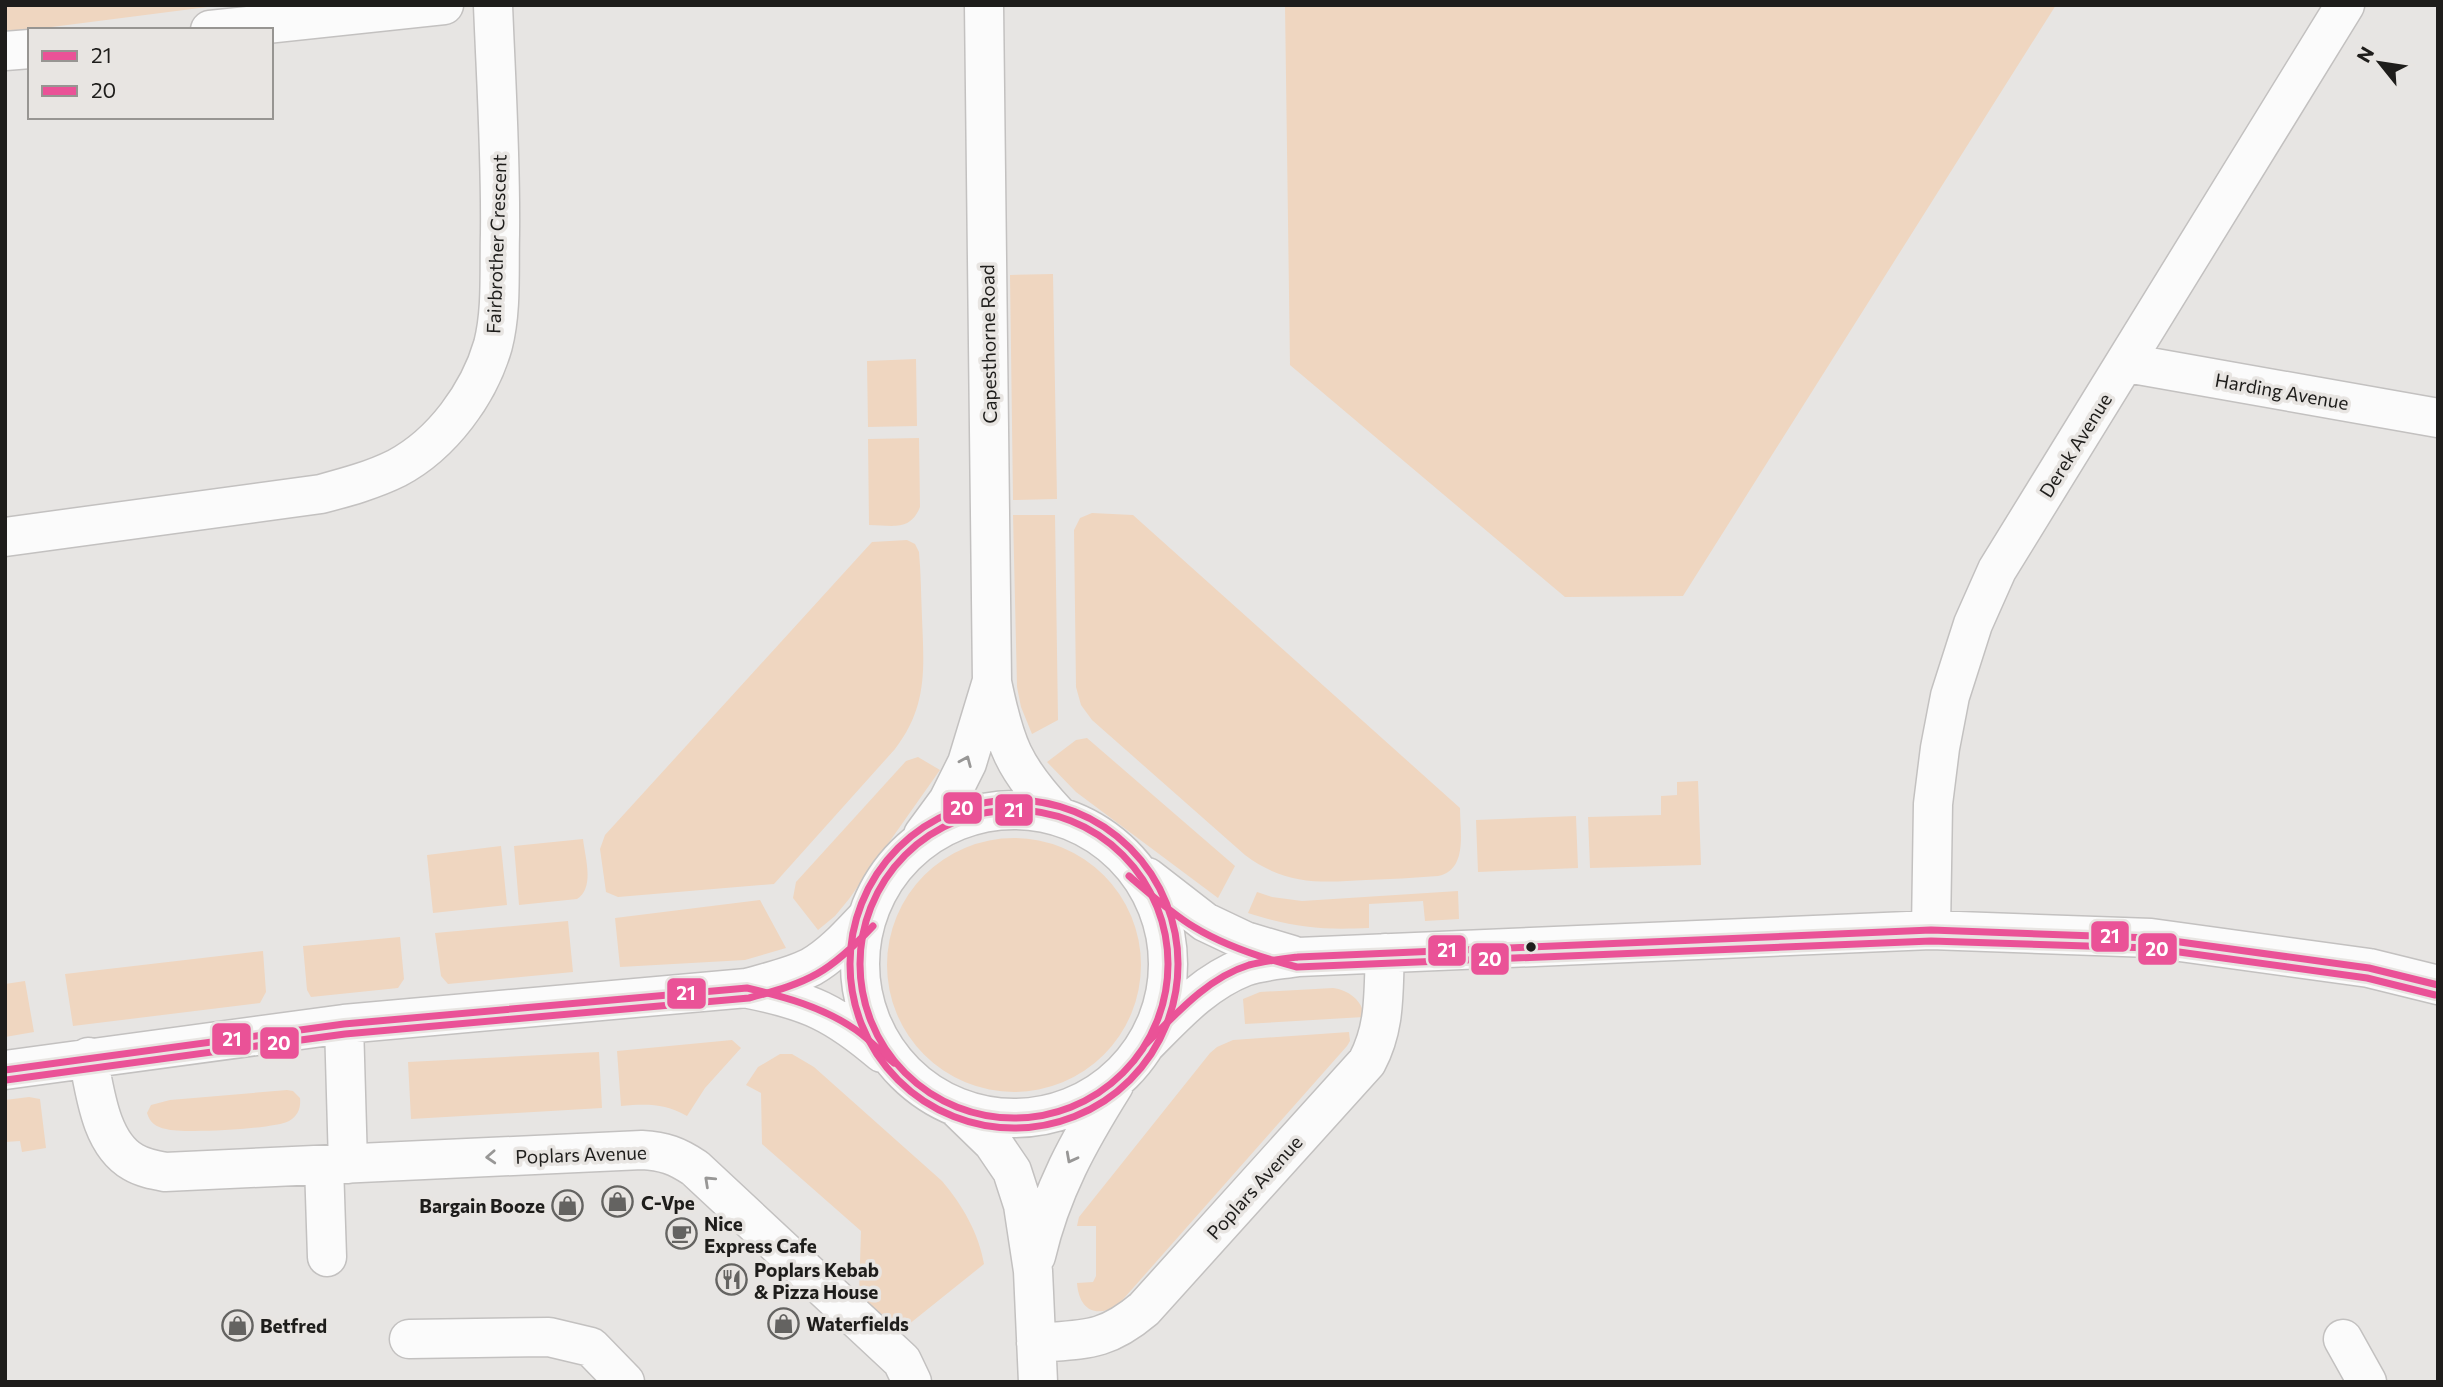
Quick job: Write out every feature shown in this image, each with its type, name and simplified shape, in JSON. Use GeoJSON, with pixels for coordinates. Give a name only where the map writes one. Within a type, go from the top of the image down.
{"type":"FeatureCollection","features":[{"type":"Feature","properties":{"kind":"street"},"geometry":{"type":"LineString","coordinates":[[229,28],[444,5]]}},
{"type":"Feature","properties":{"kind":"street","name":"Fairbrother Crescent"},"geometry":{"type":"LineString","coordinates":[[5,537],[321,494],[361,483],[398,467],[430,443],[459,414],[479,379],[493,344],[498,305],[501,180],[493,5]]}},
{"type":"Feature","properties":{"kind":"street","name":"Capesthorne Road"},"geometry":{"type":"LineString","coordinates":[[984,5],[992,682],[1000,723],[1013,760],[1031,786],[1057,814]]}},
{"type":"Feature","properties":{"kind":"street","name":"Derek Avenue"},"geometry":{"type":"LineString","coordinates":[[1931,930],[1933,804],[1940,748],[1950,696],[1973,624],[1997,570],[2345,5]]}},
{"type":"Feature","properties":{"kind":"street"},"geometry":{"type":"LineString","coordinates":[[5,51],[28,49]]}},
{"type":"Feature","properties":{"kind":"street","name":"Harding Avenue"},"geometry":{"type":"LineString","coordinates":[[2126,363],[2438,418]]}},
{"type":"Feature","properties":{"kind":"street","name":"Capesthorne Road"},"geometry":{"type":"LineString","coordinates":[[919,841],[948,801],[967,763],[992,682]]}},
{"type":"Feature","properties":{"kind":"street"},"geometry":{"type":"LineString","coordinates":[[5,1070],[344,1024],[747,988],[780,979],[811,966],[840,945],[865,919],[886,876],[919,841],[962,817],[1009,808],[1057,814],[1101,835],[1170,897],[1205,922],[1245,941],[1298,957]]}},
{"type":"Feature","properties":{"kind":"street"},"geometry":{"type":"LineString","coordinates":[[1136,868],[1159,909],[1169,956],[1164,1003],[1145,1045]]}},
{"type":"Feature","properties":{"kind":"street"},"geometry":{"type":"LineString","coordinates":[[865,919],[859,970],[861,982],[869,1019],[894,1063]]}},
{"type":"Feature","properties":{"kind":"street"},"geometry":{"type":"LineString","coordinates":[[1033,1271],[1042,1231],[1066,1168],[1118,1079],[1145,1045],[1187,1003],[1221,977],[1247,966],[1298,957],[1931,930],[2151,938],[2369,968],[2438,985]]}},
{"type":"Feature","properties":{"kind":"street","name":"Poplars Avenue"},"geometry":{"type":"LineString","coordinates":[[1036,1343],[1101,1336],[1128,1323],[1144,1309],[1367,1062],[1377,1043],[1382,1024],[1385,953]]}},
{"type":"Feature","properties":{"kind":"street"},"geometry":{"type":"LineString","coordinates":[[747,988],[813,1006],[849,1026],[923,1090],[957,1108],[999,1118],[1042,1116],[1083,1102],[1118,1079]]}},
{"type":"Feature","properties":{"kind":"street"},"geometry":{"type":"LineString","coordinates":[[327,1257],[336,1165],[344,1024]]}},
{"type":"Feature","properties":{"kind":"street","name":"Poplars Avenue"},"geometry":{"type":"LineString","coordinates":[[88,1057],[107,1130],[131,1161],[145,1168],[165,1172],[642,1150],[676,1155],[695,1168],[907,1371]]}},
{"type":"Feature","properties":{"kind":"street"},"geometry":{"type":"LineString","coordinates":[[957,1108],[993,1143],[1012,1171],[1023,1205],[1033,1271],[1038,1382]]}},
{"type":"Feature","properties":{"kind":"street"},"geometry":{"type":"LineString","coordinates":[[410,1339],[549,1337],[591,1347],[625,1382]]}},
{"type":"Feature","properties":{"kind":"street"},"geometry":{"type":"LineString","coordinates":[[2343,1339],[2367,1382]]}},
{"type":"Feature","properties":{"kind":"shaded area"},"geometry":{"type":"Polygon","coordinates":[[[5,5],[223,5],[28,28],[5,33],[5,5]]]}},
{"type":"Feature","properties":{"kind":"shaded area"},"geometry":{"type":"Polygon","coordinates":[[[1285,5],[2056,5],[1683,596],[1565,597],[1290,365],[1285,5]]]}},
{"type":"Feature","properties":{"kind":"shaded area"},"geometry":{"type":"Polygon","coordinates":[[[1053,274],[1057,499],[1013,500],[1010,275],[1053,274]]]}},
{"type":"Feature","properties":{"kind":"shaded area"},"geometry":{"type":"Polygon","coordinates":[[[916,359],[917,426],[868,427],[867,361],[916,359]]]}},
{"type":"Feature","properties":{"kind":"shaded area"},"geometry":{"type":"Polygon","coordinates":[[[919,438],[920,507],[916,515],[906,524],[869,525],[868,439],[919,438]]]}},
{"type":"Feature","properties":{"kind":"shaded area"},"geometry":{"type":"Polygon","coordinates":[[[1092,513],[1133,515],[1460,808],[1460,849],[1454,866],[1438,876],[1333,882],[1303,880],[1274,872],[1245,855],[1092,720],[1081,705],[1076,687],[1074,530],[1080,518],[1092,513]]]}},
{"type":"Feature","properties":{"kind":"shaded area"},"geometry":{"type":"Polygon","coordinates":[[[1013,515],[1055,515],[1058,720],[1032,734],[1021,707],[1017,687],[1013,515]]]}},
{"type":"Feature","properties":{"kind":"shaded area"},"geometry":{"type":"Polygon","coordinates":[[[907,540],[915,544],[919,552],[923,670],[919,702],[906,733],[895,749],[774,884],[618,897],[606,892],[600,849],[605,835],[872,542],[907,540]]]}},
{"type":"Feature","properties":{"kind":"shaded area"},"geometry":{"type":"Polygon","coordinates":[[[1087,738],[1235,866],[1218,898],[1076,792],[1047,762],[1076,740],[1087,738]]]}},
{"type":"Feature","properties":{"kind":"shaded area"},"geometry":{"type":"Polygon","coordinates":[[[918,757],[940,770],[849,899],[835,916],[818,930],[793,898],[796,882],[906,761],[918,757]]]}},
{"type":"Feature","properties":{"kind":"shaded area"},"geometry":{"type":"Polygon","coordinates":[[[1698,781],[1701,865],[1590,868],[1588,817],[1661,815],[1661,796],[1677,795],[1677,782],[1698,781]]]}},
{"type":"Feature","properties":{"kind":"shaded area"},"geometry":{"type":"Polygon","coordinates":[[[1576,816],[1578,868],[1478,872],[1476,820],[1576,816]]]}},
{"type":"Feature","properties":{"kind":"shaded area"},"geometry":{"type":"Polygon","coordinates":[[[1002,838],[1026,838],[1063,847],[1085,859],[1104,875],[1120,894],[1132,916],[1139,940],[1139,990],[1132,1014],[1120,1036],[1104,1055],[1085,1071],[1063,1083],[1026,1092],[1002,1092],[965,1083],[943,1071],[916,1046],[896,1014],[892,1002],[887,977],[887,953],[896,916],[908,894],[933,867],[965,847],[977,843],[1002,838]]]}},
{"type":"Feature","properties":{"kind":"shaded area"},"geometry":{"type":"Polygon","coordinates":[[[583,839],[588,872],[583,894],[577,899],[519,905],[514,846],[583,839]]]}},
{"type":"Feature","properties":{"kind":"shaded area"},"geometry":{"type":"Polygon","coordinates":[[[501,846],[507,905],[433,913],[427,855],[501,846]]]}},
{"type":"Feature","properties":{"kind":"shaded area"},"geometry":{"type":"Polygon","coordinates":[[[1458,891],[1459,919],[1425,921],[1423,901],[1369,904],[1369,928],[1308,927],[1248,913],[1257,892],[1302,901],[1458,891]]]}},
{"type":"Feature","properties":{"kind":"shaded area"},"geometry":{"type":"Polygon","coordinates":[[[760,900],[786,948],[745,960],[620,967],[615,918],[760,900]]]}},
{"type":"Feature","properties":{"kind":"shaded area"},"geometry":{"type":"Polygon","coordinates":[[[568,921],[573,972],[448,984],[441,976],[435,933],[568,921]]]}},
{"type":"Feature","properties":{"kind":"shaded area"},"geometry":{"type":"Polygon","coordinates":[[[400,937],[404,979],[398,988],[311,997],[307,990],[303,946],[400,937]]]}},
{"type":"Feature","properties":{"kind":"shaded area"},"geometry":{"type":"Polygon","coordinates":[[[263,951],[266,992],[260,1003],[73,1026],[65,974],[263,951]]]}},
{"type":"Feature","properties":{"kind":"shaded area"},"geometry":{"type":"Polygon","coordinates":[[[25,981],[34,1032],[5,1037],[5,984],[25,981]]]}},
{"type":"Feature","properties":{"kind":"shaded area"},"geometry":{"type":"Polygon","coordinates":[[[1333,988],[1354,997],[1361,1006],[1364,1017],[1245,1024],[1243,999],[1260,992],[1333,988]]]}},
{"type":"Feature","properties":{"kind":"shaded area"},"geometry":{"type":"Polygon","coordinates":[[[1349,1032],[1350,1041],[1347,1046],[1118,1305],[1095,1311],[1085,1305],[1078,1292],[1077,1283],[1093,1282],[1096,1276],[1096,1226],[1077,1226],[1079,1217],[1210,1053],[1233,1040],[1349,1032]]]}},
{"type":"Feature","properties":{"kind":"shaded area"},"geometry":{"type":"Polygon","coordinates":[[[732,1040],[741,1048],[705,1088],[687,1116],[655,1105],[621,1106],[617,1051],[732,1040]]]}},
{"type":"Feature","properties":{"kind":"shaded area"},"geometry":{"type":"Polygon","coordinates":[[[599,1052],[602,1108],[411,1119],[408,1062],[599,1052]]]}},
{"type":"Feature","properties":{"kind":"shaded area"},"geometry":{"type":"Polygon","coordinates":[[[780,1054],[792,1054],[814,1067],[942,1181],[963,1209],[974,1231],[984,1264],[898,1333],[859,1295],[861,1231],[762,1144],[761,1093],[746,1085],[758,1067],[780,1054]]]}},
{"type":"Feature","properties":{"kind":"shaded area"},"geometry":{"type":"Polygon","coordinates":[[[293,1091],[300,1098],[299,1108],[292,1119],[280,1124],[209,1131],[176,1130],[156,1126],[147,1113],[151,1105],[170,1100],[293,1091]]]}},
{"type":"Feature","properties":{"kind":"shaded area"},"geometry":{"type":"Polygon","coordinates":[[[29,1097],[40,1099],[46,1148],[22,1152],[20,1141],[5,1142],[5,1100],[29,1097]]]}},
{"type":"Feature","properties":{"kind":"transit line","name":"20"},"geometry":{"type":"LineString","coordinates":[[998,800],[1030,800],[1062,807],[1091,819],[1118,837],[1141,860],[1166,901],[1175,932],[1178,964],[1175,996],[1166,1027],[1151,1055],[1118,1091],[1091,1109],[1062,1121],[1030,1128],[998,1128],[966,1121],[937,1109],[910,1091],[887,1068],[869,1041],[857,1012],[850,980],[850,948],[857,916],[869,887],[887,860],[910,837],[937,819],[966,807],[998,800]]}},
{"type":"Feature","properties":{"kind":"transit line","name":"21"},"geometry":{"type":"LineString","coordinates":[[1014,810],[1044,813],[1073,822],[1087,828],[1123,855],[1150,891],[1156,905],[1165,934],[1168,964],[1165,994],[1156,1023],[1150,1037],[1123,1073],[1087,1100],[1073,1106],[1044,1115],[1014,1118],[984,1115],[955,1106],[941,1100],[905,1073],[878,1037],[872,1023],[863,994],[860,964],[863,934],[872,905],[878,891],[905,855],[941,828],[955,822],[984,813],[1014,810]]}},
{"type":"Feature","properties":{"kind":"transit line","name":"20"},"geometry":{"type":"LineString","coordinates":[[1129,876],[1177,916],[1206,934],[1244,951],[1297,967],[1931,941],[2150,948],[2367,978],[2435,995]]}},
{"type":"Feature","properties":{"kind":"transit line","name":"20"},"geometry":{"type":"LineString","coordinates":[[6,1080],[345,1034],[749,998],[788,987],[817,974],[844,955],[873,926]]}},
{"type":"Feature","properties":{"kind":"transit line","name":"21"},"geometry":{"type":"LineString","coordinates":[[1145,1045],[1192,999],[1219,979],[1249,965],[1298,957],[1931,930],[2151,938],[2369,968],[2438,985]]}},
{"type":"Feature","properties":{"kind":"transit line","name":"21"},"geometry":{"type":"LineString","coordinates":[[5,1070],[344,1024],[747,988],[789,999],[830,1015],[861,1034],[894,1063]]}},
{"type":"Feature","properties":{"kind":"place","name":"C-Vpe"},"geometry":{"type":"Point","coordinates":[618,1202]}},
{"type":"Feature","properties":{"kind":"place","name":"Bargain Booze"},"geometry":{"type":"Point","coordinates":[568,1205]}},
{"type":"Feature","properties":{"kind":"place","name":"Nice Express Cafe"},"geometry":{"type":"Point","coordinates":[681,1234]}},
{"type":"Feature","properties":{"kind":"place","name":"Poplars Kebab & Pizza House"},"geometry":{"type":"Point","coordinates":[731,1280]}},
{"type":"Feature","properties":{"kind":"place","name":"Waterfields"},"geometry":{"type":"Point","coordinates":[783,1323]}},
{"type":"Feature","properties":{"kind":"place","name":"Betfred"},"geometry":{"type":"Point","coordinates":[237,1325]}}]}
